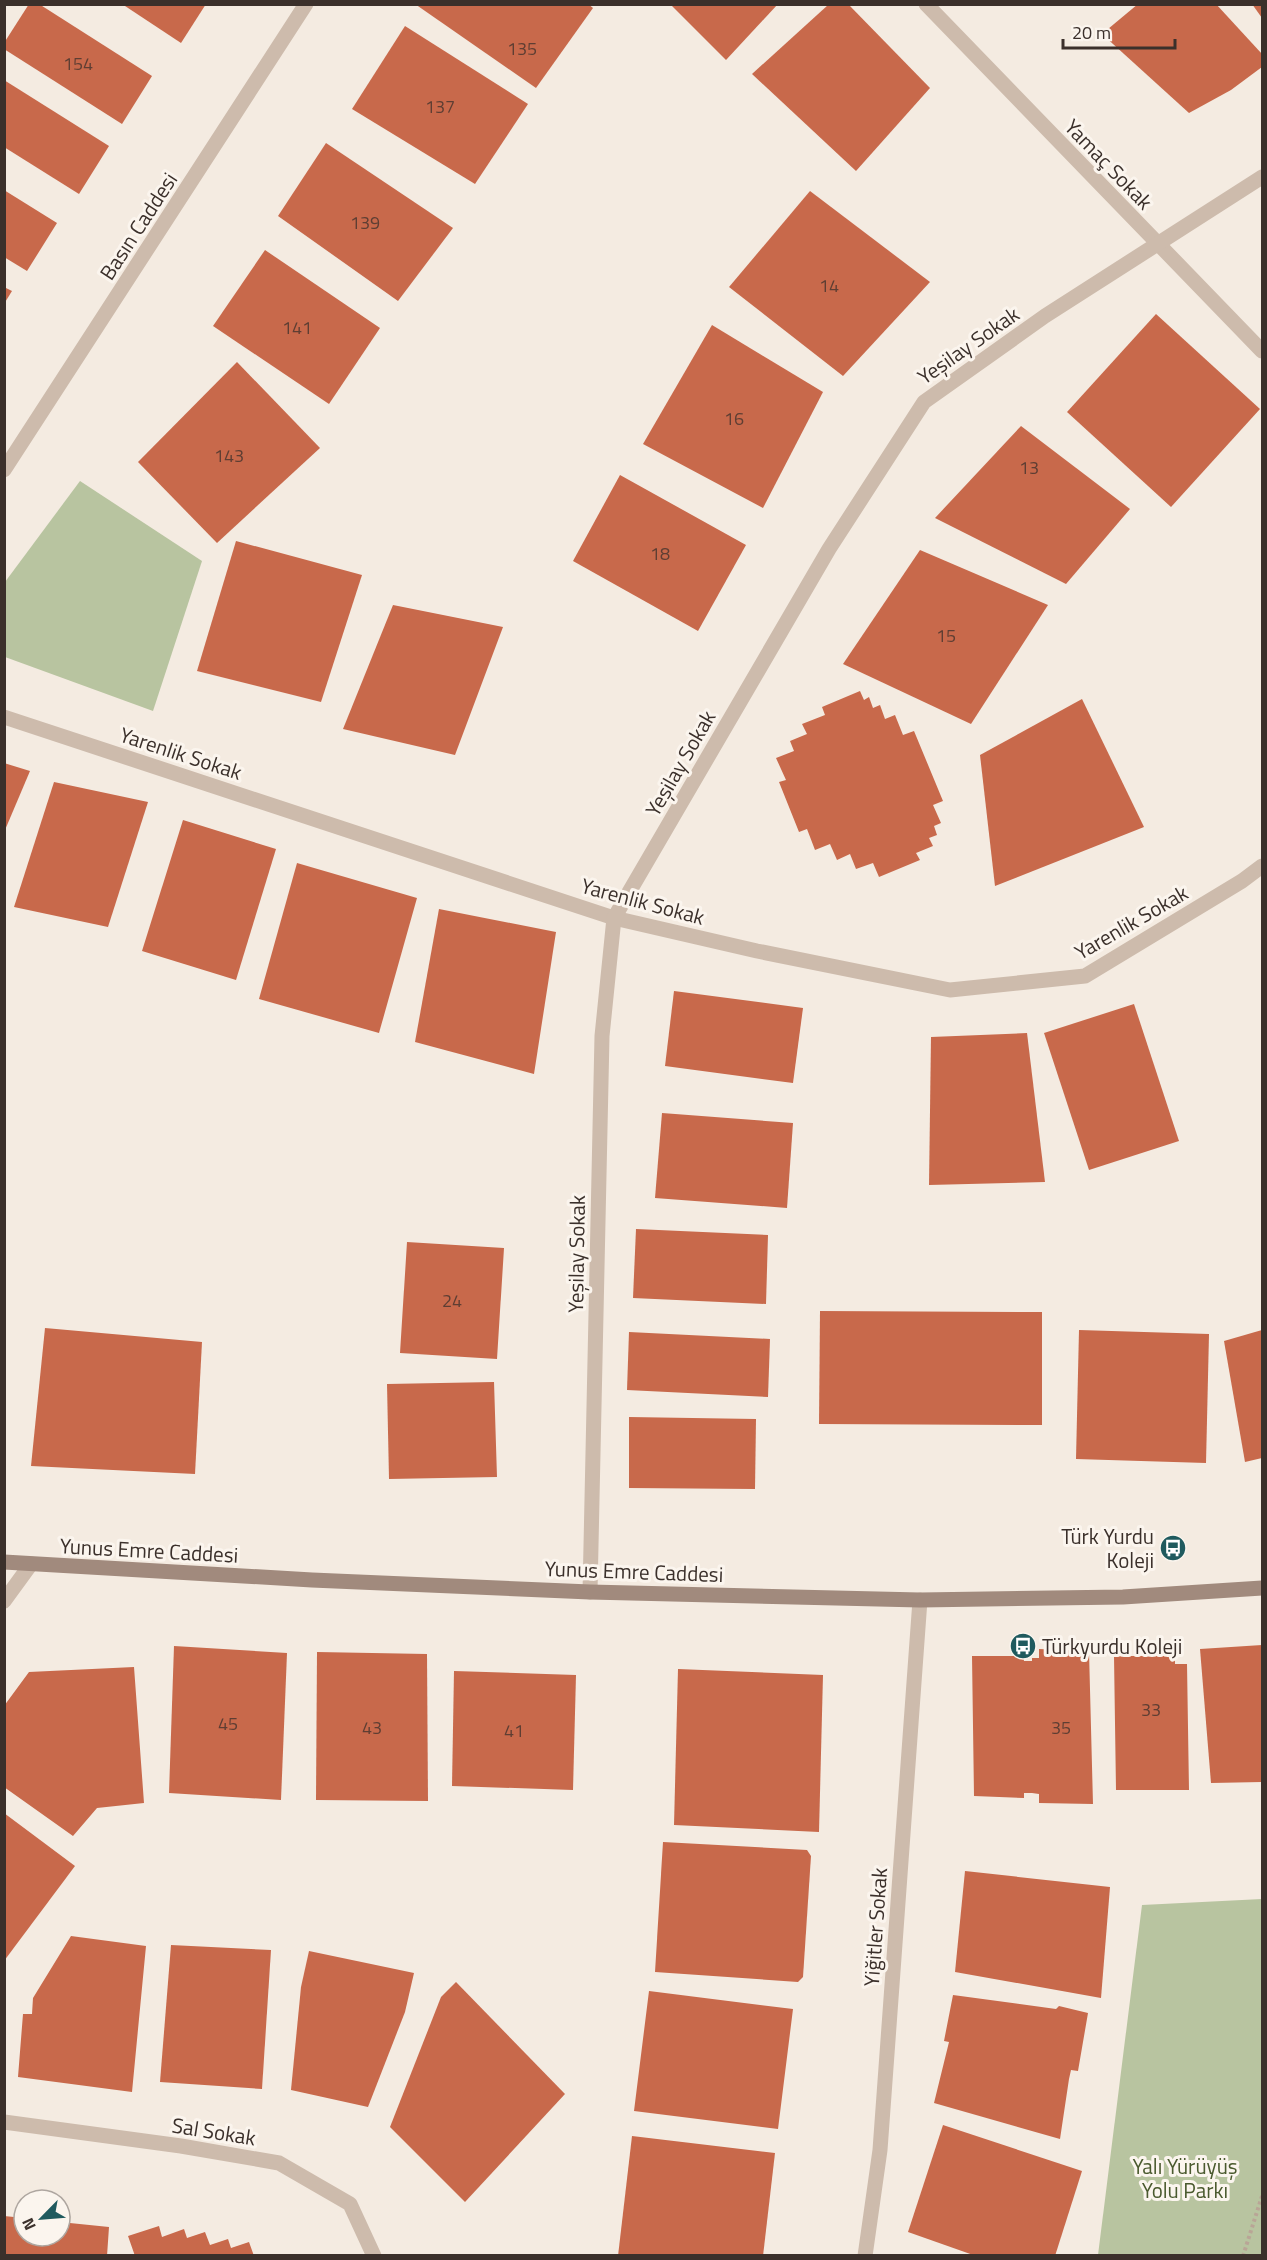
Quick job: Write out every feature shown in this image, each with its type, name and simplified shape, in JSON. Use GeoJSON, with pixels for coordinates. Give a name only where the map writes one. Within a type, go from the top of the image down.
{"type":"FeatureCollection","features":[{"type":"Feature","properties":{"kind":"main road","name":"Yunus Emre Caddesi"},"geometry":{"type":"LineString","coordinates":[[4,1562],[312,1580],[590,1592],[920,1600],[1123,1597],[1263,1588]]}},
{"type":"Feature","properties":{"kind":"street","name":"Basın Caddesi"},"geometry":{"type":"LineString","coordinates":[[4,470],[306,4]]}},
{"type":"Feature","properties":{"kind":"street","name":"Yamaç Sokak"},"geometry":{"type":"LineString","coordinates":[[926,4],[1158,246],[1263,351]]}},
{"type":"Feature","properties":{"kind":"street","name":"Yeşilay Sokak"},"geometry":{"type":"LineString","coordinates":[[590,1592],[602,1036],[614,918],[829,549],[924,402],[1045,316],[1263,177]]}},
{"type":"Feature","properties":{"kind":"street","name":"Yarenlik Sokak"},"geometry":{"type":"LineString","coordinates":[[4,717],[614,918],[757,951],[951,990],[1085,975],[1242,881],[1263,866]]}},
{"type":"Feature","properties":{"kind":"street"},"geometry":{"type":"LineString","coordinates":[[4,1601],[31,1564]]}},
{"type":"Feature","properties":{"kind":"street","name":"Yiğitler Sokak"},"geometry":{"type":"LineString","coordinates":[[865,2256],[880,2150],[920,1600]]}},
{"type":"Feature","properties":{"kind":"street","name":"Sal Sokak"},"geometry":{"type":"LineString","coordinates":[[4,2122],[181,2146],[279,2163],[350,2204],[374,2256]]}},
{"type":"Feature","properties":{"kind":"path"},"geometry":{"type":"LineString","coordinates":[[1243,2256],[1263,2196]]}},
{"type":"Feature","properties":{"kind":"green space"},"geometry":{"type":"Polygon","coordinates":[[[80,481],[202,561],[153,711],[5,657],[5,582],[80,481]]]}},
{"type":"Feature","properties":{"kind":"green space","name":"Yalı Yürüyüş Yolu Parkı"},"geometry":{"type":"Polygon","coordinates":[[[1262,1899],[1262,2255],[1098,2255],[1142,1905],[1262,1899]]]}},
{"type":"Feature","properties":{"kind":"building"},"geometry":{"type":"Polygon","coordinates":[[[29,4],[39,4],[152,76],[122,124],[4,49],[4,43],[29,4]]]}},
{"type":"Feature","properties":{"kind":"building"},"geometry":{"type":"Polygon","coordinates":[[[122,4],[206,4],[181,43],[122,4]]]}},
{"type":"Feature","properties":{"kind":"building"},"geometry":{"type":"Polygon","coordinates":[[[415,4],[588,4],[593,8],[536,88],[415,4]]]}},
{"type":"Feature","properties":{"kind":"building"},"geometry":{"type":"Polygon","coordinates":[[[670,4],[778,4],[726,60],[670,4]]]}},
{"type":"Feature","properties":{"kind":"building"},"geometry":{"type":"Polygon","coordinates":[[[1138,4],[1216,4],[1262,54],[1262,67],[1231,90],[1189,113],[1102,34],[1138,4]]]}},
{"type":"Feature","properties":{"kind":"building"},"geometry":{"type":"Polygon","coordinates":[[[1252,4],[1262,4],[1262,18],[1252,4]]]}},
{"type":"Feature","properties":{"kind":"building"},"geometry":{"type":"Polygon","coordinates":[[[828,5],[849,5],[930,88],[856,171],[752,74],[828,5]]]}},
{"type":"Feature","properties":{"kind":"building"},"geometry":{"type":"Polygon","coordinates":[[[405,26],[528,104],[475,184],[352,109],[405,26]]]}},
{"type":"Feature","properties":{"kind":"building"},"geometry":{"type":"Polygon","coordinates":[[[4,80],[109,146],[79,194],[4,147],[4,80]]]}},
{"type":"Feature","properties":{"kind":"building"},"geometry":{"type":"Polygon","coordinates":[[[326,143],[453,228],[398,301],[278,216],[326,143]]]}},
{"type":"Feature","properties":{"kind":"building"},"geometry":{"type":"Polygon","coordinates":[[[4,190],[57,223],[27,271],[4,257],[4,190]]]}},
{"type":"Feature","properties":{"kind":"building"},"geometry":{"type":"Polygon","coordinates":[[[810,191],[930,282],[843,376],[729,287],[810,191]]]}},
{"type":"Feature","properties":{"kind":"building"},"geometry":{"type":"Polygon","coordinates":[[[265,250],[380,328],[329,404],[213,326],[265,250]]]}},
{"type":"Feature","properties":{"kind":"building"},"geometry":{"type":"Polygon","coordinates":[[[4,287],[12,291],[4,304],[4,287]]]}},
{"type":"Feature","properties":{"kind":"building"},"geometry":{"type":"Polygon","coordinates":[[[1156,314],[1260,409],[1171,507],[1067,412],[1156,314]]]}},
{"type":"Feature","properties":{"kind":"building"},"geometry":{"type":"Polygon","coordinates":[[[712,325],[823,392],[763,508],[643,444],[712,325]]]}},
{"type":"Feature","properties":{"kind":"building"},"geometry":{"type":"Polygon","coordinates":[[[237,362],[320,448],[217,543],[138,462],[237,362]]]}},
{"type":"Feature","properties":{"kind":"building"},"geometry":{"type":"Polygon","coordinates":[[[1021,426],[1130,509],[1066,584],[935,518],[1021,426]]]}},
{"type":"Feature","properties":{"kind":"building"},"geometry":{"type":"Polygon","coordinates":[[[620,475],[746,545],[698,631],[573,561],[620,475]]]}},
{"type":"Feature","properties":{"kind":"building"},"geometry":{"type":"Polygon","coordinates":[[[236,541],[362,575],[321,702],[197,671],[236,541]]]}},
{"type":"Feature","properties":{"kind":"building"},"geometry":{"type":"Polygon","coordinates":[[[920,550],[1048,605],[971,724],[843,664],[920,550]]]}},
{"type":"Feature","properties":{"kind":"building"},"geometry":{"type":"Polygon","coordinates":[[[393,605],[503,627],[455,755],[343,729],[393,605]]]}},
{"type":"Feature","properties":{"kind":"building"},"geometry":{"type":"Polygon","coordinates":[[[860,691],[864,700],[869,697],[873,708],[880,705],[885,719],[895,715],[903,735],[914,731],[943,801],[933,805],[941,823],[934,826],[937,835],[929,838],[933,846],[916,853],[920,860],[879,877],[873,863],[856,869],[850,854],[837,860],[830,844],[815,850],[807,829],[799,832],[779,782],[786,780],[776,758],[794,751],[790,741],[807,734],[802,724],[825,715],[822,707],[860,691]]]}},
{"type":"Feature","properties":{"kind":"building"},"geometry":{"type":"Polygon","coordinates":[[[1082,699],[1144,827],[995,886],[980,755],[1082,699]]]}},
{"type":"Feature","properties":{"kind":"building"},"geometry":{"type":"Polygon","coordinates":[[[4,763],[30,771],[5,830],[4,830],[4,763]]]}},
{"type":"Feature","properties":{"kind":"building"},"geometry":{"type":"Polygon","coordinates":[[[54,782],[148,802],[108,927],[14,907],[54,782]]]}},
{"type":"Feature","properties":{"kind":"building"},"geometry":{"type":"Polygon","coordinates":[[[183,820],[276,849],[236,980],[142,951],[183,820]]]}},
{"type":"Feature","properties":{"kind":"building"},"geometry":{"type":"Polygon","coordinates":[[[297,863],[417,898],[379,1033],[259,999],[297,863]]]}},
{"type":"Feature","properties":{"kind":"building"},"geometry":{"type":"Polygon","coordinates":[[[439,909],[556,932],[534,1074],[415,1042],[439,909]]]}},
{"type":"Feature","properties":{"kind":"building"},"geometry":{"type":"Polygon","coordinates":[[[674,991],[803,1008],[793,1083],[665,1066],[674,991]]]}},
{"type":"Feature","properties":{"kind":"building"},"geometry":{"type":"Polygon","coordinates":[[[1134,1004],[1179,1141],[1089,1170],[1044,1033],[1134,1004]]]}},
{"type":"Feature","properties":{"kind":"building"},"geometry":{"type":"Polygon","coordinates":[[[1027,1033],[1045,1182],[929,1185],[931,1037],[1027,1033]]]}},
{"type":"Feature","properties":{"kind":"building"},"geometry":{"type":"Polygon","coordinates":[[[662,1113],[793,1123],[787,1208],[655,1198],[662,1113]]]}},
{"type":"Feature","properties":{"kind":"building"},"geometry":{"type":"Polygon","coordinates":[[[636,1229],[768,1235],[766,1304],[633,1298],[636,1229]]]}},
{"type":"Feature","properties":{"kind":"building"},"geometry":{"type":"Polygon","coordinates":[[[407,1242],[504,1248],[497,1359],[400,1353],[407,1242]]]}},
{"type":"Feature","properties":{"kind":"building"},"geometry":{"type":"Polygon","coordinates":[[[820,1311],[1042,1312],[1042,1425],[819,1424],[820,1311]]]}},
{"type":"Feature","properties":{"kind":"building"},"geometry":{"type":"Polygon","coordinates":[[[45,1328],[202,1342],[195,1474],[31,1466],[45,1328]]]}},
{"type":"Feature","properties":{"kind":"building"},"geometry":{"type":"Polygon","coordinates":[[[1079,1330],[1209,1334],[1206,1463],[1076,1459],[1079,1330]]]}},
{"type":"Feature","properties":{"kind":"building"},"geometry":{"type":"Polygon","coordinates":[[[1262,1330],[1262,1458],[1245,1462],[1224,1341],[1262,1330]]]}},
{"type":"Feature","properties":{"kind":"building"},"geometry":{"type":"Polygon","coordinates":[[[629,1332],[770,1339],[768,1397],[627,1390],[629,1332]]]}},
{"type":"Feature","properties":{"kind":"building"},"geometry":{"type":"Polygon","coordinates":[[[494,1382],[497,1477],[389,1479],[387,1384],[494,1382]]]}},
{"type":"Feature","properties":{"kind":"building"},"geometry":{"type":"Polygon","coordinates":[[[629,1417],[756,1419],[755,1489],[629,1488],[629,1417]]]}},
{"type":"Feature","properties":{"kind":"building"},"geometry":{"type":"Polygon","coordinates":[[[1262,1645],[1262,1782],[1211,1783],[1200,1649],[1262,1645]]]}},
{"type":"Feature","properties":{"kind":"building"},"geometry":{"type":"Polygon","coordinates":[[[174,1646],[287,1653],[281,1800],[169,1793],[174,1646]]]}},
{"type":"Feature","properties":{"kind":"building"},"geometry":{"type":"Polygon","coordinates":[[[1039,1649],[1089,1651],[1093,1804],[1039,1803],[1039,1794],[1032,1793],[1024,1793],[1024,1798],[974,1796],[972,1656],[1023,1656],[1024,1661],[1032,1661],[1032,1658],[1039,1658],[1039,1649]]]}},
{"type":"Feature","properties":{"kind":"building"},"geometry":{"type":"Polygon","coordinates":[[[317,1652],[427,1654],[428,1801],[316,1800],[317,1652]]]}},
{"type":"Feature","properties":{"kind":"building"},"geometry":{"type":"Polygon","coordinates":[[[1114,1656],[1175,1656],[1175,1664],[1187,1664],[1189,1790],[1116,1790],[1114,1656]]]}},
{"type":"Feature","properties":{"kind":"building"},"geometry":{"type":"Polygon","coordinates":[[[134,1667],[144,1803],[97,1808],[73,1836],[4,1787],[4,1706],[29,1672],[134,1667]]]}},
{"type":"Feature","properties":{"kind":"building"},"geometry":{"type":"Polygon","coordinates":[[[678,1669],[823,1675],[819,1832],[674,1825],[678,1669]]]}},
{"type":"Feature","properties":{"kind":"building"},"geometry":{"type":"Polygon","coordinates":[[[454,1671],[576,1675],[573,1790],[452,1786],[454,1671]]]}},
{"type":"Feature","properties":{"kind":"building"},"geometry":{"type":"Polygon","coordinates":[[[4,1813],[75,1866],[4,1961],[4,1813]]]}},
{"type":"Feature","properties":{"kind":"building"},"geometry":{"type":"Polygon","coordinates":[[[663,1842],[807,1850],[811,1856],[803,1977],[798,1982],[655,1972],[663,1842]]]}},
{"type":"Feature","properties":{"kind":"building"},"geometry":{"type":"Polygon","coordinates":[[[965,1871],[1110,1887],[1101,1998],[955,1972],[965,1871]]]}},
{"type":"Feature","properties":{"kind":"building"},"geometry":{"type":"Polygon","coordinates":[[[71,1936],[146,1946],[132,2092],[18,2077],[23,2014],[32,2014],[33,1998],[71,1936]]]}},
{"type":"Feature","properties":{"kind":"building"},"geometry":{"type":"Polygon","coordinates":[[[171,1945],[271,1950],[262,2089],[160,2082],[171,1945]]]}},
{"type":"Feature","properties":{"kind":"building"},"geometry":{"type":"Polygon","coordinates":[[[309,1951],[414,1973],[405,2012],[368,2107],[291,2090],[301,1987],[309,1951]]]}},
{"type":"Feature","properties":{"kind":"building"},"geometry":{"type":"Polygon","coordinates":[[[456,1982],[565,2094],[465,2202],[390,2127],[441,1997],[456,1982]]]}},
{"type":"Feature","properties":{"kind":"building"},"geometry":{"type":"Polygon","coordinates":[[[649,1991],[793,2009],[778,2129],[634,2111],[649,1991]]]}},
{"type":"Feature","properties":{"kind":"building"},"geometry":{"type":"Polygon","coordinates":[[[953,1995],[1056,2009],[1059,2006],[1088,2013],[1078,2071],[1071,2070],[1069,2079],[1060,2139],[934,2103],[949,2042],[944,2041],[953,1995]]]}},
{"type":"Feature","properties":{"kind":"building"},"geometry":{"type":"Polygon","coordinates":[[[943,2125],[1082,2171],[1055,2256],[976,2256],[908,2232],[943,2125]]]}},
{"type":"Feature","properties":{"kind":"building"},"geometry":{"type":"Polygon","coordinates":[[[632,2136],[775,2153],[763,2256],[618,2256],[632,2136]]]}},
{"type":"Feature","properties":{"kind":"building"},"geometry":{"type":"Polygon","coordinates":[[[4,2216],[12,2217],[12,2248],[72,2248],[72,2223],[109,2227],[107,2256],[4,2256],[4,2216]]]}},
{"type":"Feature","properties":{"kind":"building"},"geometry":{"type":"Polygon","coordinates":[[[159,2226],[162,2237],[184,2229],[187,2238],[205,2232],[210,2245],[228,2239],[231,2248],[249,2242],[254,2256],[135,2256],[128,2236],[159,2226]]]}},
{"type":"Feature","properties":{"kind":"place","name":"Türk Yurdu Koleji"},"geometry":{"type":"Point","coordinates":[1173,1548]}},
{"type":"Feature","properties":{"kind":"place","name":"Türkyurdu Koleji"},"geometry":{"type":"Point","coordinates":[1023,1646]}}]}
